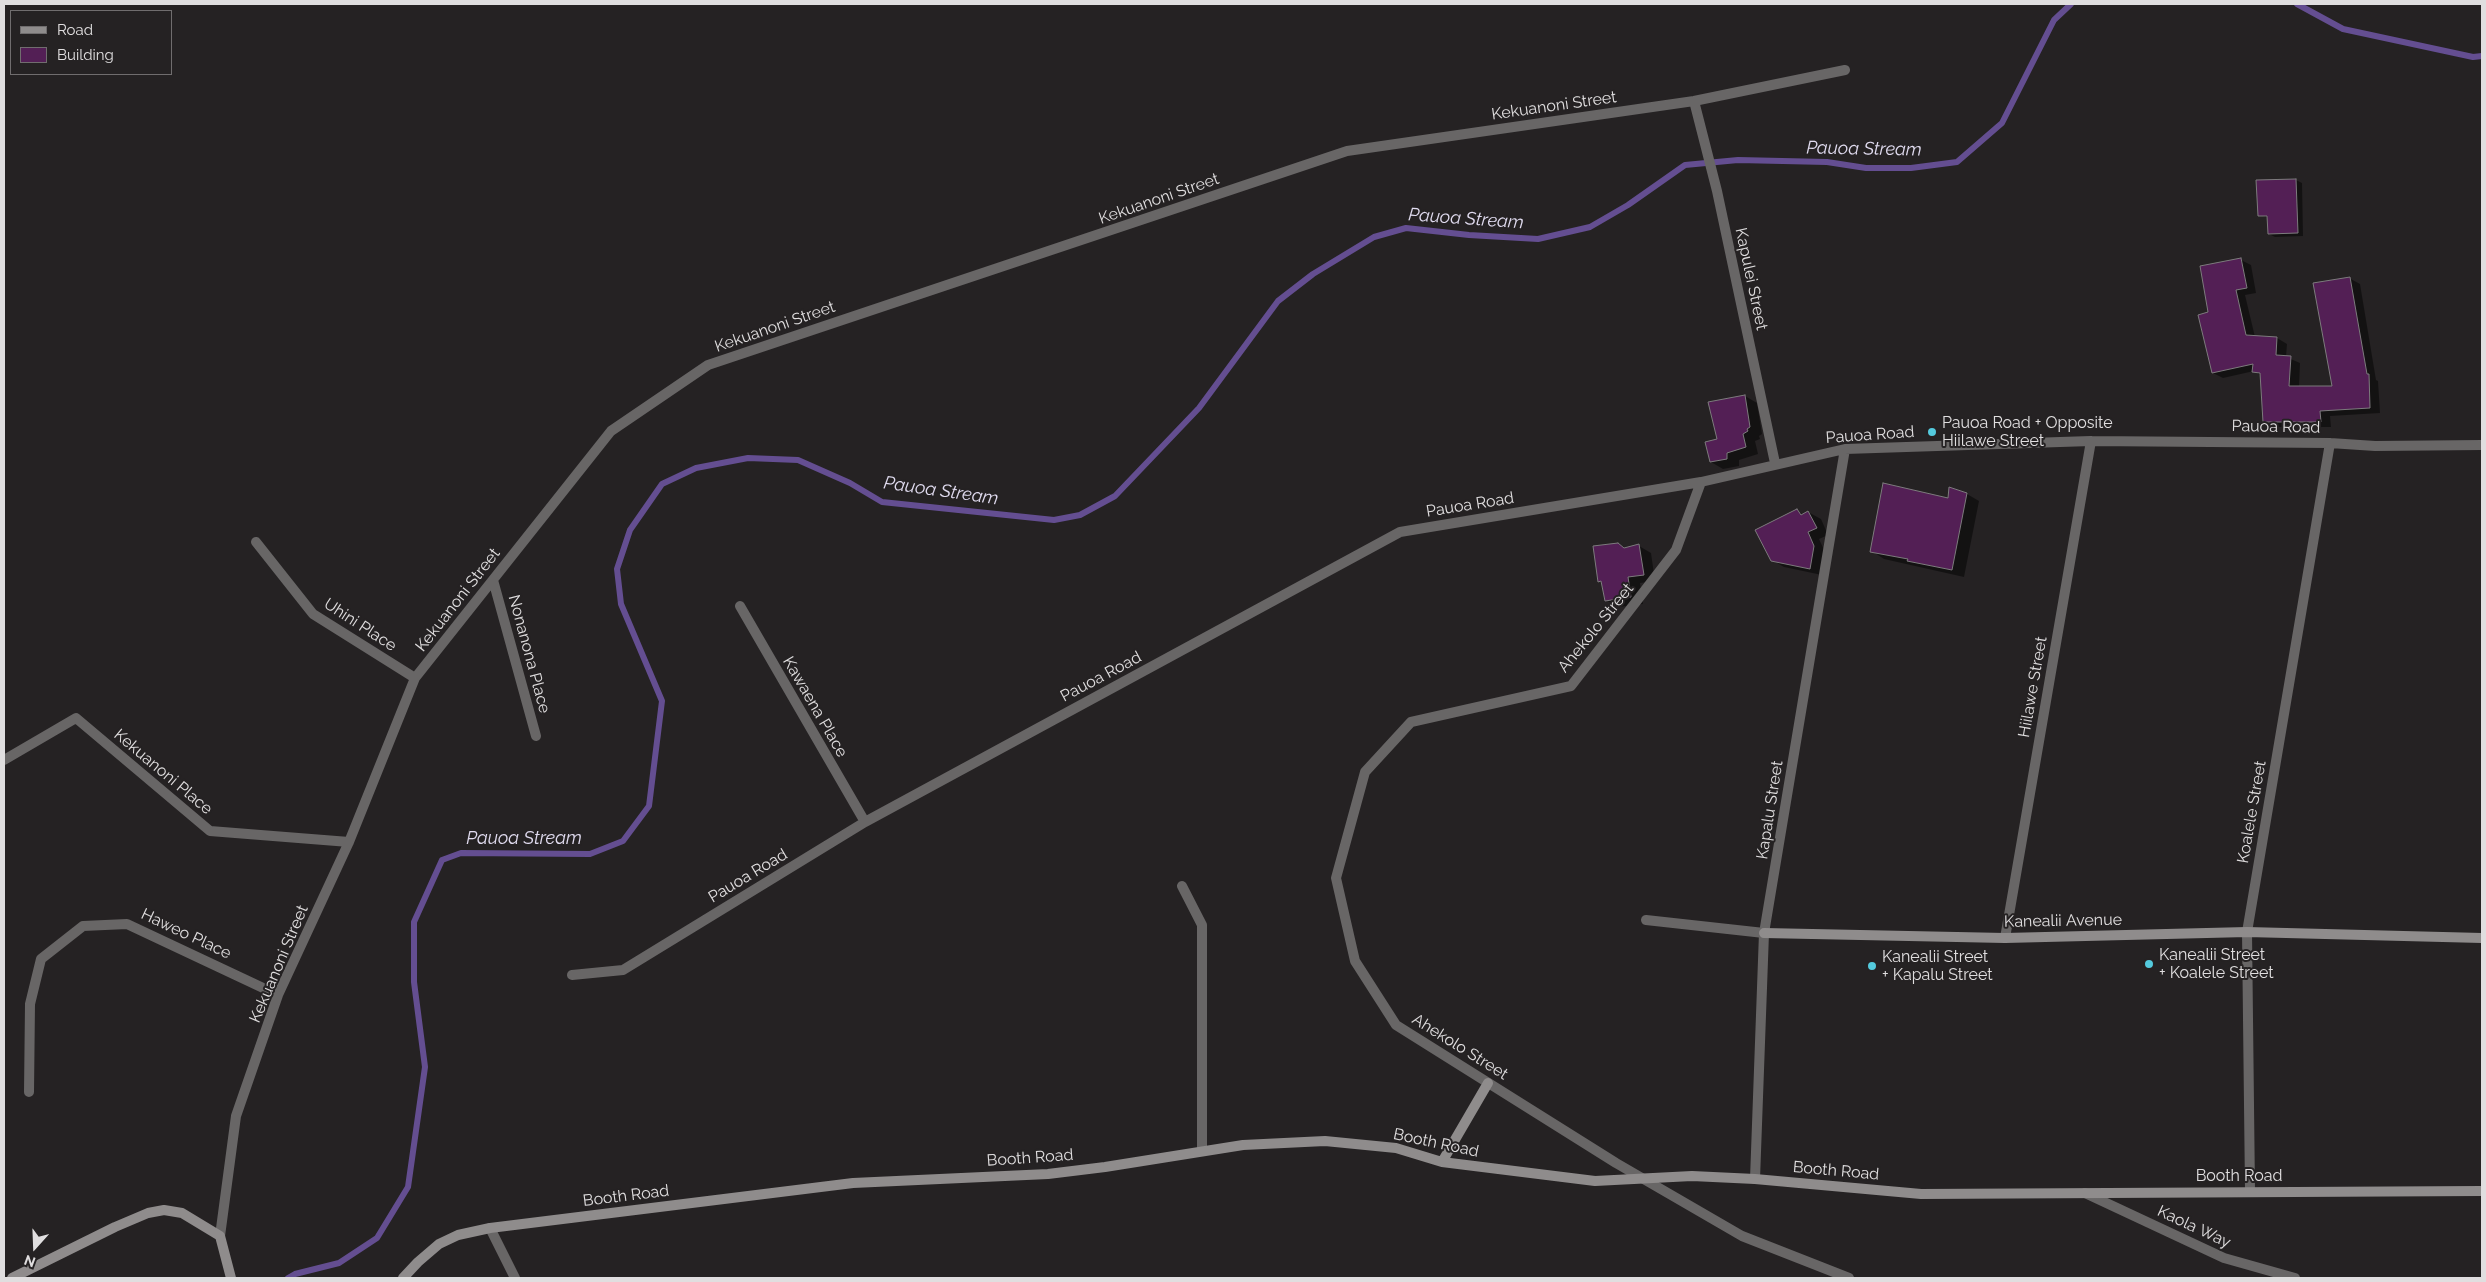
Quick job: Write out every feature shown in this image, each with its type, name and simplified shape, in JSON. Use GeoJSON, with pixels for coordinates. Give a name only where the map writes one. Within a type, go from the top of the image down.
{"type":"FeatureCollection","features":[{"type":"Feature","properties":{"kind":"street","name":"Kekuanoni Street"},"geometry":{"type":"LineString","coordinates":[[220,1236],[236,1116],[278,995],[349,842],[415,678],[611,430],[708,365],[1347,152],[1694,101],[1845,70]]}},
{"type":"Feature","properties":{"kind":"street","name":"Kapulei Street"},"geometry":{"type":"LineString","coordinates":[[1694,101],[1718,191],[1776,463]]}},
{"type":"Feature","properties":{"kind":"street","name":"Pauoa Road"},"geometry":{"type":"LineString","coordinates":[[572,976],[623,970],[865,822],[1400,532],[1701,482],[1776,463],[1845,449],[2091,441],[2330,442],[2375,446],[2482,445]]}},
{"type":"Feature","properties":{"kind":"street","name":"Hiilawe Street"},"geometry":{"type":"LineString","coordinates":[[2005,938],[2091,441]]}},
{"type":"Feature","properties":{"kind":"street","name":"Koalele Street"},"geometry":{"type":"LineString","coordinates":[[2250,1191],[2247,932],[2330,442]]}},
{"type":"Feature","properties":{"kind":"street","name":"Kapalu Street"},"geometry":{"type":"LineString","coordinates":[[1755,1179],[1764,933],[1845,449]]}},
{"type":"Feature","properties":{"kind":"street","name":"Ahekolo Street"},"geometry":{"type":"LineString","coordinates":[[1701,482],[1676,550],[1572,686],[1411,722],[1365,772],[1336,878],[1355,961],[1396,1025],[1640,1177],[1742,1236],[1849,1278]]}},
{"type":"Feature","properties":{"kind":"street","name":"Uhini Place"},"geometry":{"type":"LineString","coordinates":[[256,542],[313,614],[415,678]]}},
{"type":"Feature","properties":{"kind":"street","name":"Nonanona Place"},"geometry":{"type":"LineString","coordinates":[[493,580],[536,736]]}},
{"type":"Feature","properties":{"kind":"street","name":"Kawaena Place"},"geometry":{"type":"LineString","coordinates":[[740,606],[865,822]]}},
{"type":"Feature","properties":{"kind":"street","name":"Kekuanoni Place"},"geometry":{"type":"LineString","coordinates":[[4,760],[76,718],[210,831],[349,842]]}},
{"type":"Feature","properties":{"kind":"street"},"geometry":{"type":"LineString","coordinates":[[1182,886],[1202,925],[1202,1150]]}},
{"type":"Feature","properties":{"kind":"street","name":"Kanealii Avenue"},"geometry":{"type":"LineString","coordinates":[[1646,920],[1764,933],[2005,938],[2247,932],[2482,938]]}},
{"type":"Feature","properties":{"kind":"street","name":"Haweo Place"},"geometry":{"type":"LineString","coordinates":[[29,1092],[30,1004],[40,959],[83,926],[127,924],[278,995]]}},
{"type":"Feature","properties":{"kind":"street"},"geometry":{"type":"LineString","coordinates":[[1442,1162],[1488,1082]]}},
{"type":"Feature","properties":{"kind":"street","name":"Booth Road"},"geometry":{"type":"LineString","coordinates":[[403,1278],[439,1244],[458,1235],[490,1228],[853,1183],[1048,1174],[1086,1170],[1202,1150],[1243,1145],[1325,1141],[1396,1148],[1442,1162],[1595,1181],[1640,1177],[1692,1176],[1755,1179],[1922,1194],[2482,1191]]}},
{"type":"Feature","properties":{"kind":"street","name":"Kaola Way"},"geometry":{"type":"LineString","coordinates":[[2085,1193],[2224,1258],[2295,1278]]}},
{"type":"Feature","properties":{"kind":"street"},"geometry":{"type":"LineString","coordinates":[[12,1278],[115,1227],[164,1210],[182,1213],[220,1236],[231,1278]]}},
{"type":"Feature","properties":{"kind":"street"},"geometry":{"type":"LineString","coordinates":[[490,1228],[515,1278]]}},
{"type":"Feature","properties":{"kind":"building"},"geometry":{"type":"Polygon","coordinates":[[[2296,179],[2298,233],[2268,234],[2267,216],[2258,216],[2256,180],[2296,179]]]}},
{"type":"Feature","properties":{"kind":"building"},"geometry":{"type":"Polygon","coordinates":[[[2241,258],[2247,288],[2236,290],[2246,335],[2277,337],[2276,355],[2291,356],[2289,386],[2332,386],[2313,283],[2350,277],[2367,374],[2369,374],[2370,408],[2320,411],[2321,422],[2263,422],[2260,373],[2252,372],[2253,364],[2212,373],[2198,315],[2208,312],[2200,266],[2241,258]]]}},
{"type":"Feature","properties":{"kind":"building"},"geometry":{"type":"Polygon","coordinates":[[[1745,395],[1750,427],[1743,434],[1746,447],[1727,453],[1727,459],[1710,462],[1705,442],[1717,439],[1708,402],[1745,395]]]}},
{"type":"Feature","properties":{"kind":"building"},"geometry":{"type":"Polygon","coordinates":[[[1883,483],[1948,498],[1949,487],[1967,493],[1952,570],[1870,552],[1883,483]]]}},
{"type":"Feature","properties":{"kind":"building"},"geometry":{"type":"Polygon","coordinates":[[[1797,509],[1801,515],[1808,511],[1817,528],[1808,532],[1814,546],[1810,569],[1771,561],[1755,530],[1797,509]]]}},
{"type":"Feature","properties":{"kind":"building"},"geometry":{"type":"Polygon","coordinates":[[[1618,543],[1624,548],[1639,544],[1644,575],[1628,577],[1631,597],[1605,601],[1601,581],[1598,582],[1593,546],[1618,543]]]}},
{"type":"Feature","properties":{"kind":"waterway","name":"Pauoa Stream"},"geometry":{"type":"LineString","coordinates":[[288,1278],[295,1274],[339,1263],[377,1238],[408,1187],[425,1067],[414,982],[414,922],[442,860],[461,853],[590,854],[623,841],[649,806],[662,701],[621,604],[617,569],[630,530],[662,484],[696,468],[748,458],[798,460],[850,483],[882,502],[1054,520],[1080,515],[1115,496],[1199,408],[1278,301],[1313,274],[1374,237],[1406,228],[1469,235],[1538,239],[1590,227],[1628,205],[1685,165],[1738,160],[1827,162],[1866,168],[1911,168],[1957,162],[2002,123],[2054,20],[2071,4]]}},
{"type":"Feature","properties":{"kind":"waterway","name":"Pauoa Stream"},"geometry":{"type":"LineString","coordinates":[[2297,4],[2343,29],[2473,57],[2482,56]]}},
{"type":"Feature","properties":{"kind":"place","name":"Pauoa Road + Opposite Hiilawe Street"},"geometry":{"type":"Point","coordinates":[1932,432]}},
{"type":"Feature","properties":{"kind":"place","name":"Kanealii Street + Koalele Street"},"geometry":{"type":"Point","coordinates":[2149,964]}},
{"type":"Feature","properties":{"kind":"place","name":"Kanealii Street + Kapalu Street"},"geometry":{"type":"Point","coordinates":[1872,966]}}]}
